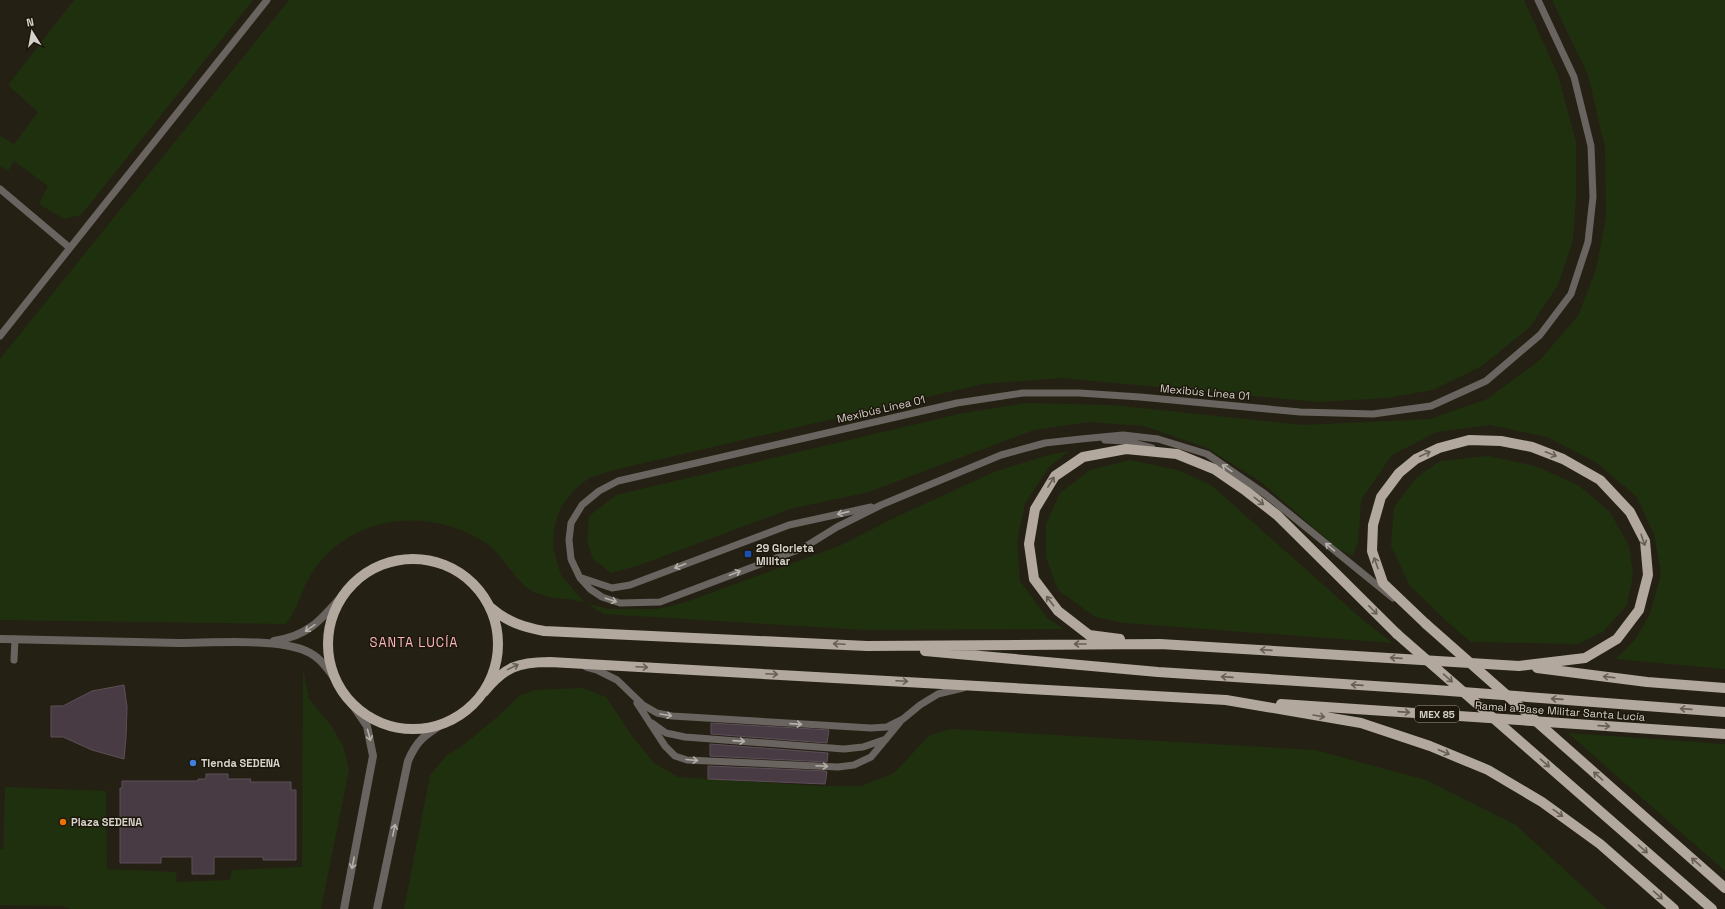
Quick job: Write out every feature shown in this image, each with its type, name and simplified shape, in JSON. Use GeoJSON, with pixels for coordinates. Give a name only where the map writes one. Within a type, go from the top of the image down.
{"type":"FeatureCollection","features":[{"type":"Feature","properties":{"kind":"main road"},"geometry":{"type":"LineString","coordinates":[[1519,666],[1585,658],[1617,639],[1639,610],[1648,575],[1645,541],[1630,512],[1600,480],[1563,459],[1532,447],[1501,441],[1469,440],[1439,448],[1416,459],[1399,473],[1381,496],[1373,525],[1372,551],[1383,583],[1426,624],[1725,888]]}},
{"type":"Feature","properties":{"kind":"main road"},"geometry":{"type":"LineString","coordinates":[[1712,909],[1397,634],[1277,515],[1214,469],[1177,454],[1126,449],[1083,458],[1055,476],[1035,509],[1029,544],[1034,579],[1058,611],[1089,635],[1160,644],[1519,666],[1647,682],[1725,688]]}},
{"type":"Feature","properties":{"kind":"main road"},"geometry":{"type":"LineString","coordinates":[[484,692],[496,666],[498,651],[497,629],[490,607],[483,595],[463,575],[437,562],[409,559],[381,565],[368,572],[347,590],[333,615],[329,629],[328,656],[336,680],[350,701],[370,718],[394,727],[419,729],[444,723],[466,710],[484,692],[496,677],[516,665],[530,662],[573,663],[1226,700],[1361,723],[1430,746],[1488,770],[1542,802],[1600,844],[1674,909]]}},
{"type":"Feature","properties":{"kind":"main road"},"geometry":{"type":"LineString","coordinates":[[490,607],[512,623],[526,628],[544,631],[867,646],[1158,672],[1436,690],[1725,712]]}},
{"type":"Feature","properties":{"kind":"main road"},"geometry":{"type":"LineString","coordinates":[[867,646],[1160,644]]}},
{"type":"Feature","properties":{"kind":"main road","name":"Ramal a Base Militar Santa Lucía"},"geometry":{"type":"LineString","coordinates":[[1226,700],[1725,734]]}},
{"type":"Feature","properties":{"kind":"street"},"geometry":{"type":"LineString","coordinates":[[261,643],[295,637],[308,630],[328,613],[347,590]]}},
{"type":"Feature","properties":{"kind":"street"},"geometry":{"type":"LineString","coordinates":[[0,639],[261,643],[285,645],[306,651],[320,658],[336,680]]}},
{"type":"Feature","properties":{"kind":"street"},"geometry":{"type":"LineString","coordinates":[[344,909],[373,756],[367,726],[350,701]]}},
{"type":"Feature","properties":{"kind":"street"},"geometry":{"type":"LineString","coordinates":[[377,909],[408,762],[414,747],[423,736],[444,723]]}},
{"type":"Feature","properties":{"kind":"lane"},"geometry":{"type":"LineString","coordinates":[[0,336],[267,0]]}},
{"type":"Feature","properties":{"kind":"lane","name":"Mexibús Línea 01"},"geometry":{"type":"LineString","coordinates":[[1426,624],[1363,575],[1266,494],[1207,454],[1158,439],[1122,435],[1045,443],[1001,456],[881,505],[837,527],[803,548],[660,602],[620,603],[602,597],[590,589],[580,578],[571,559],[569,540],[572,523],[582,505],[599,491],[618,481],[957,403],[1024,393],[1079,393],[1140,397],[1300,412],[1373,414],[1431,406],[1486,381],[1540,335],[1571,294],[1588,242],[1593,197],[1591,146],[1574,77],[1538,0]]}},
{"type":"Feature","properties":{"kind":"lane"},"geometry":{"type":"LineString","coordinates":[[0,189],[70,248]]}},
{"type":"Feature","properties":{"kind":"lane","name":"Mexibús Línea 01"},"geometry":{"type":"LineString","coordinates":[[1081,439],[1126,441],[1177,454]]}},
{"type":"Feature","properties":{"kind":"lane","name":"Mexibús Línea 01"},"geometry":{"type":"LineString","coordinates":[[580,578],[612,588],[630,585],[789,524],[881,505]]}},
{"type":"Feature","properties":{"kind":"lane"},"geometry":{"type":"LineString","coordinates":[[14,660],[15,640]]}},
{"type":"Feature","properties":{"kind":"lane"},"geometry":{"type":"LineString","coordinates":[[573,663],[597,670],[617,680],[643,705],[657,713],[672,716],[871,728],[887,727],[903,719]]}},
{"type":"Feature","properties":{"kind":"lane"},"geometry":{"type":"LineString","coordinates":[[631,693],[665,746],[675,756],[687,760],[838,767],[854,765],[871,757],[903,719],[920,705],[938,694],[957,689],[989,686]]}},
{"type":"Feature","properties":{"kind":"lane"},"geometry":{"type":"LineString","coordinates":[[648,720],[666,732],[685,737],[844,749],[863,747],[886,739]]}},
{"type":"Feature","properties":{"kind":"green space"},"geometry":{"type":"Polygon","coordinates":[[[74,0],[253,0],[81,215],[64,219],[39,204],[48,186],[14,161],[8,171],[0,166],[0,136],[14,144],[38,112],[8,85],[74,0]]]}},
{"type":"Feature","properties":{"kind":"green space"},"geometry":{"type":"Polygon","coordinates":[[[289,0],[1524,0],[1558,75],[1576,142],[1576,199],[1573,240],[1558,285],[1530,327],[1482,366],[1433,390],[1387,398],[1318,402],[1062,378],[983,384],[614,470],[589,478],[573,491],[561,507],[554,528],[553,548],[561,575],[585,603],[538,594],[526,587],[498,554],[486,543],[463,531],[440,524],[416,521],[392,522],[369,528],[347,538],[328,553],[312,573],[294,612],[286,624],[0,620],[0,359],[289,0]]]}},
{"type":"Feature","properties":{"kind":"green space"},"geometry":{"type":"Polygon","coordinates":[[[1552,0],[1725,0],[1725,669],[1615,659],[1635,640],[1650,614],[1661,573],[1654,534],[1636,496],[1597,463],[1547,437],[1490,425],[1437,432],[1392,455],[1361,500],[1358,543],[1352,556],[1337,548],[1261,482],[1207,448],[1144,426],[1090,422],[1034,430],[869,492],[790,509],[640,565],[611,573],[593,559],[587,541],[589,516],[616,495],[963,413],[1027,403],[1112,405],[1303,425],[1430,419],[1487,399],[1540,360],[1578,316],[1596,269],[1606,217],[1605,148],[1588,75],[1552,0]]]}},
{"type":"Feature","properties":{"kind":"green space"},"geometry":{"type":"Polygon","coordinates":[[[1069,451],[1048,468],[1025,504],[1017,542],[1020,581],[1047,618],[1064,629],[866,630],[604,614],[587,604],[608,609],[658,609],[686,602],[839,546],[896,517],[994,472],[1045,456],[1069,451]]]}},
{"type":"Feature","properties":{"kind":"green space"},"geometry":{"type":"Polygon","coordinates":[[[1488,456],[1535,466],[1578,485],[1610,512],[1629,546],[1633,575],[1627,605],[1604,631],[1578,644],[1471,642],[1410,586],[1391,546],[1394,507],[1416,478],[1440,461],[1488,456]]]}},
{"type":"Feature","properties":{"kind":"green space"},"geometry":{"type":"Polygon","coordinates":[[[1130,460],[1178,470],[1211,485],[1363,620],[1393,643],[1124,623],[1095,617],[1058,590],[1046,557],[1046,524],[1060,493],[1090,470],[1130,460]]]}},
{"type":"Feature","properties":{"kind":"green space"},"geometry":{"type":"Polygon","coordinates":[[[303,668],[309,699],[330,724],[343,746],[349,770],[321,909],[72,909],[60,906],[0,905],[0,849],[3,849],[5,787],[106,791],[107,869],[176,872],[177,882],[230,880],[232,870],[302,867],[303,668]]]}},
{"type":"Feature","properties":{"kind":"green space"},"geometry":{"type":"Polygon","coordinates":[[[583,688],[606,697],[632,736],[654,763],[678,777],[820,786],[861,786],[894,773],[930,735],[951,729],[1315,750],[1426,780],[1516,825],[1607,909],[404,909],[430,775],[446,756],[465,744],[519,696],[534,690],[583,688]]]}},
{"type":"Feature","properties":{"kind":"green space"},"geometry":{"type":"Polygon","coordinates":[[[1568,733],[1725,744],[1725,871],[1568,733]]]}},
{"type":"Feature","properties":{"kind":"building"},"geometry":{"type":"Polygon","coordinates":[[[124,685],[127,707],[124,759],[92,750],[63,737],[51,737],[51,706],[63,706],[92,691],[124,685]]]}},
{"type":"Feature","properties":{"kind":"building"},"geometry":{"type":"Polygon","coordinates":[[[711,723],[829,730],[827,743],[711,734],[711,723]]]}},
{"type":"Feature","properties":{"kind":"building"},"geometry":{"type":"Polygon","coordinates":[[[710,744],[828,753],[827,762],[710,756],[710,744]]]}},
{"type":"Feature","properties":{"kind":"building"},"geometry":{"type":"Polygon","coordinates":[[[708,766],[827,772],[825,784],[708,779],[708,766]]]}},
{"type":"Feature","properties":{"kind":"building"},"geometry":{"type":"Polygon","coordinates":[[[206,774],[228,774],[228,779],[251,779],[250,782],[291,782],[291,790],[296,790],[296,860],[263,860],[263,857],[214,857],[214,874],[192,874],[192,857],[161,857],[161,863],[120,863],[120,788],[122,788],[122,781],[198,781],[198,779],[206,779],[206,774]]]}},
{"type":"Feature","properties":{"kind":"place","name":"29 Glorieta Militar"},"geometry":{"type":"Point","coordinates":[748,554]}},
{"type":"Feature","properties":{"kind":"place","name":"Tienda SEDENA"},"geometry":{"type":"Point","coordinates":[193,763]}},
{"type":"Feature","properties":{"kind":"place","name":"Plaza SEDENA"},"geometry":{"type":"Point","coordinates":[63,822]}},
{"type":"Feature","properties":{"kind":"district","name":"SANTA LUCÍA"},"geometry":{"type":"Point","coordinates":[414,642]}}]}
